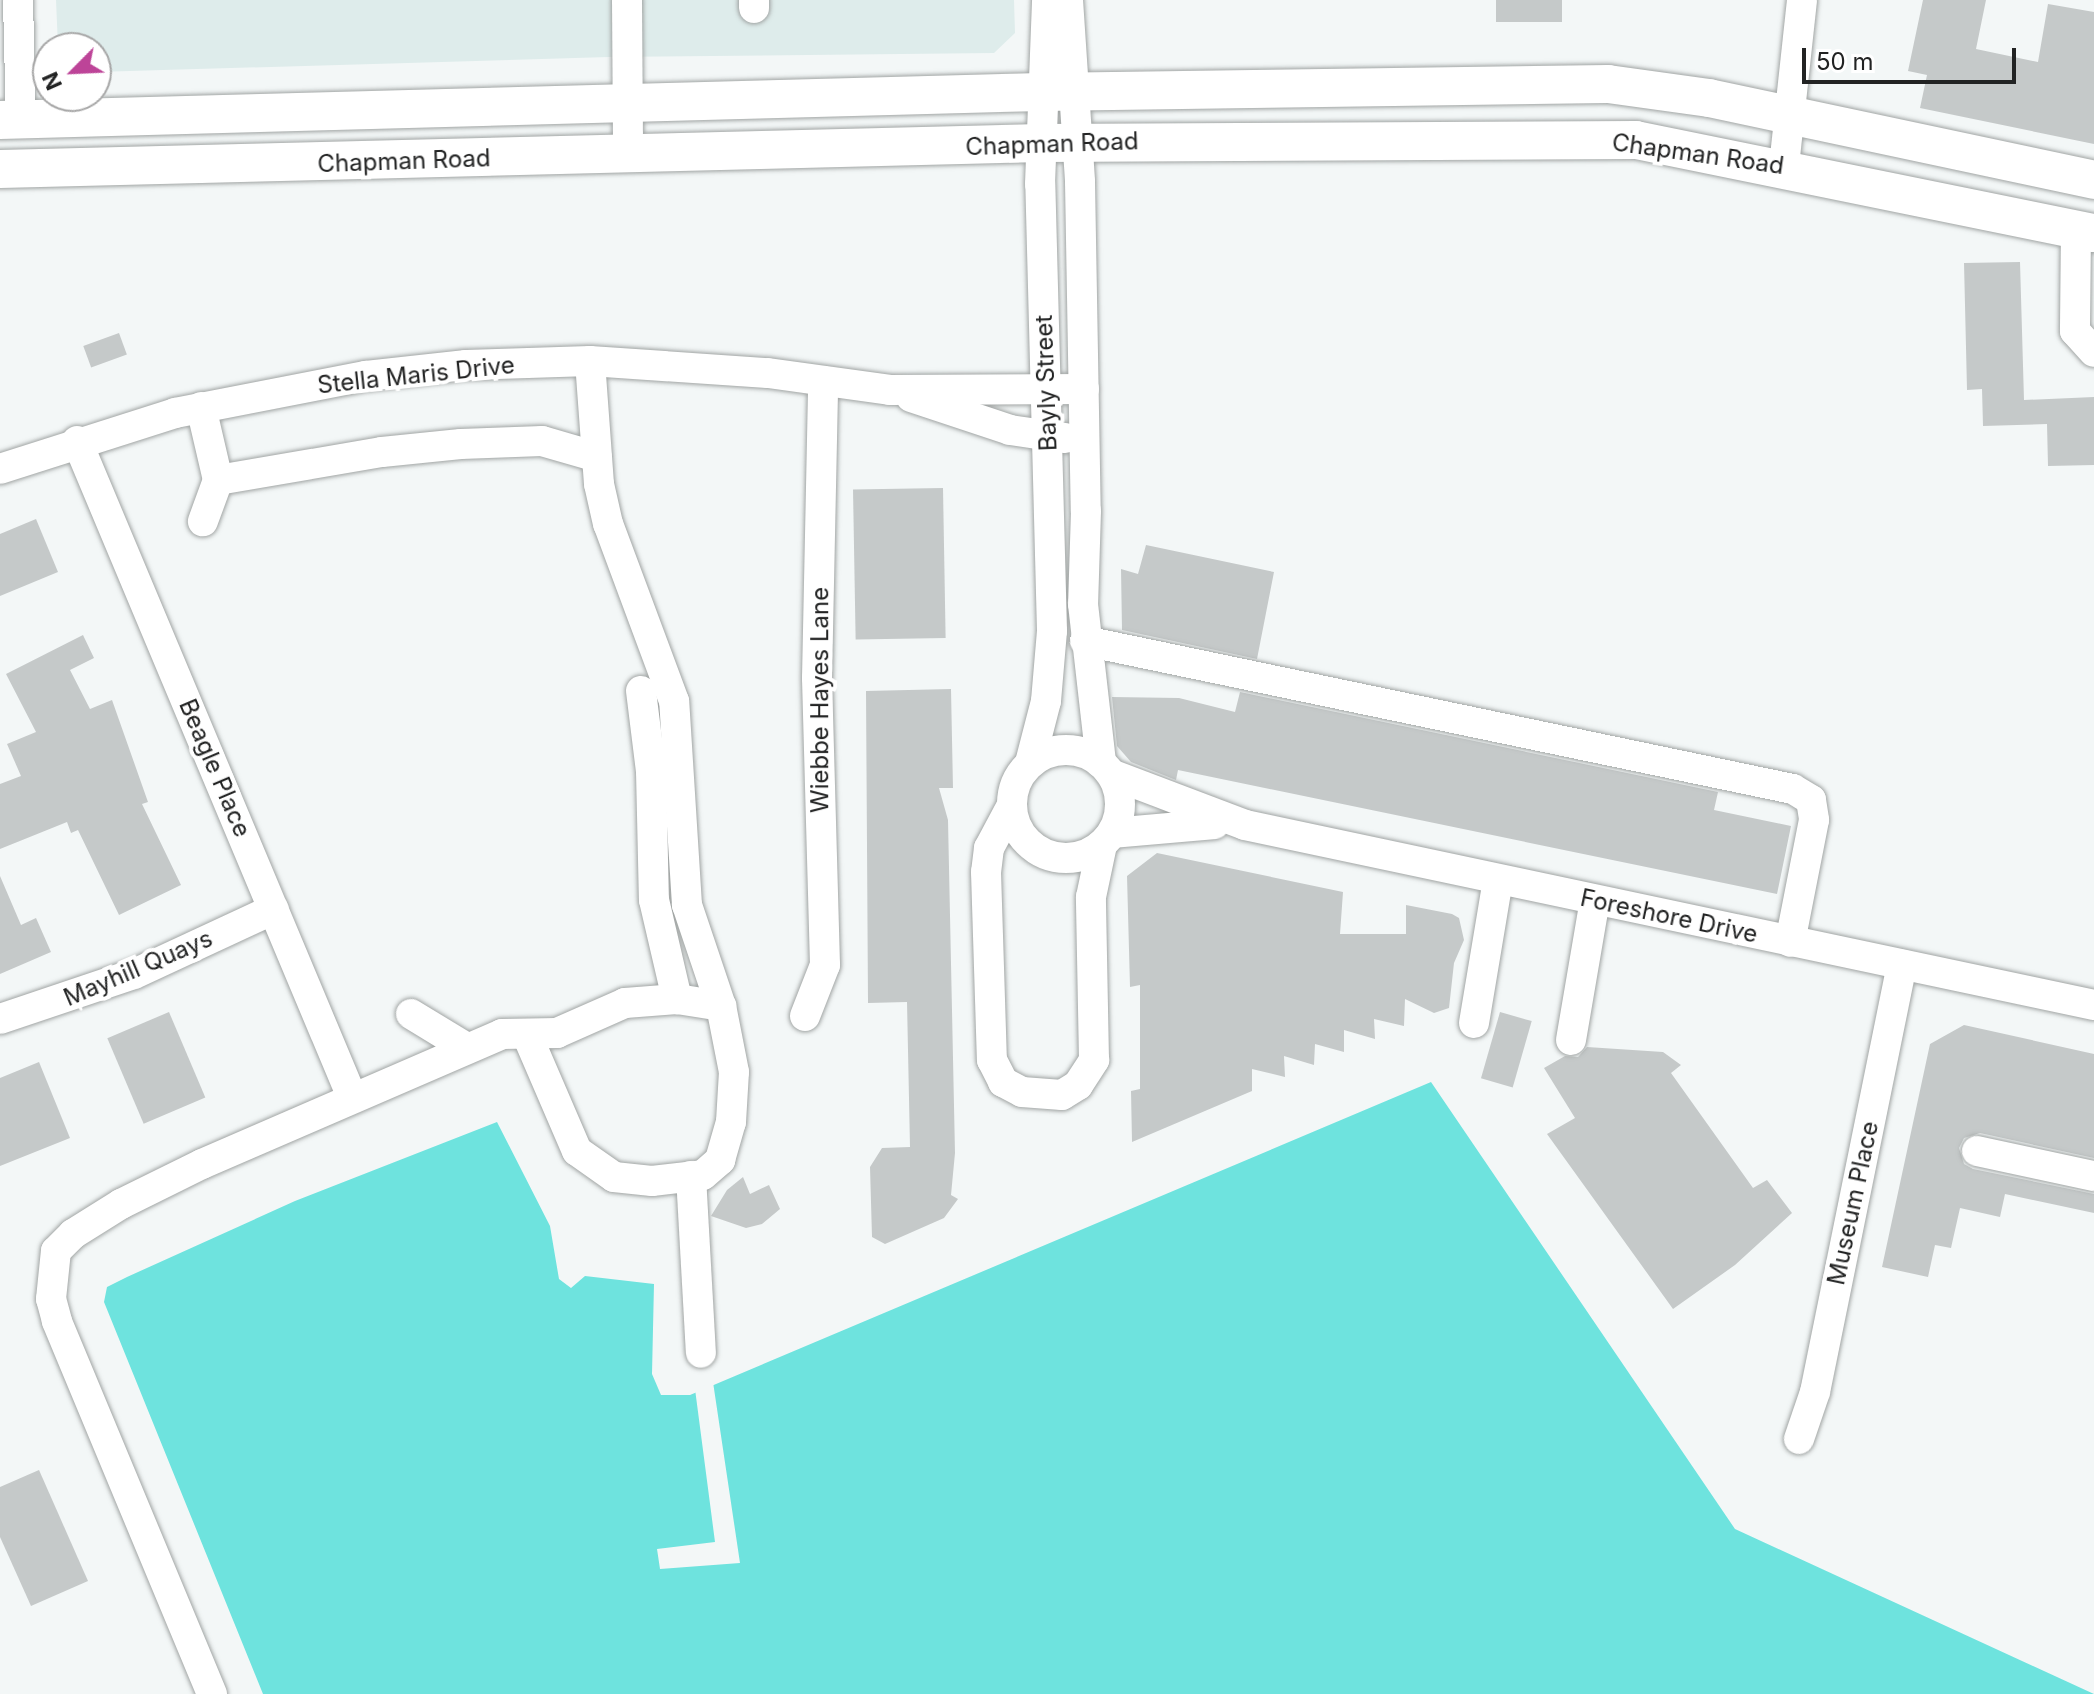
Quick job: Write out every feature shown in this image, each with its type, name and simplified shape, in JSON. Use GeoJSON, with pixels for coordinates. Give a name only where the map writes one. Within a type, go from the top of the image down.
{"type":"FeatureCollection","features":[{"type":"Feature","properties":{"kind":"main road"},"geometry":{"type":"LineString","coordinates":[[10,120],[1059,91],[1608,84],[1791,115],[2094,180]]}},
{"type":"Feature","properties":{"kind":"main road","name":"Chapman Road"},"geometry":{"type":"LineString","coordinates":[[0,169],[1061,143],[1636,140],[1784,166],[2085,232]]}},
{"type":"Feature","properties":{"kind":"street"},"geometry":{"type":"LineString","coordinates":[[10,120],[18,0]]}},
{"type":"Feature","properties":{"kind":"street"},"geometry":{"type":"LineString","coordinates":[[627,0],[628,155]]}},
{"type":"Feature","properties":{"kind":"street","name":"Bayly Street"},"geometry":{"type":"LineString","coordinates":[[1047,0],[1059,91],[1084,389],[1085,641],[1106,768]]}},
{"type":"Feature","properties":{"kind":"street","name":"Bayly Street"},"geometry":{"type":"LineString","coordinates":[[1059,91],[1068,0]]}},
{"type":"Feature","properties":{"kind":"street"},"geometry":{"type":"LineString","coordinates":[[1784,166],[1802,0]]}},
{"type":"Feature","properties":{"kind":"street","name":"Bayly Street"},"geometry":{"type":"LineString","coordinates":[[1030,763],[1046,701],[1052,631],[1046,389],[1061,143]]}},
{"type":"Feature","properties":{"kind":"street"},"geometry":{"type":"LineString","coordinates":[[2085,232],[2075,331],[2094,352]]}},
{"type":"Feature","properties":{"kind":"street"},"geometry":{"type":"LineString","coordinates":[[527,1035],[577,1151],[614,1177],[652,1181],[703,1175],[720,1160],[731,1122],[734,1072],[721,1006],[687,905],[674,701],[608,524],[597,457],[590,361]]}},
{"type":"Feature","properties":{"kind":"street","name":"Stella Maris Drive"},"geometry":{"type":"LineString","coordinates":[[0,469],[77,441],[201,407],[366,376],[466,365],[590,361],[823,381],[890,390],[1084,389]]}},
{"type":"Feature","properties":{"kind":"street","name":"Wiebbe Hayes Lane"},"geometry":{"type":"LineString","coordinates":[[805,1016],[825,965],[817,678],[823,381]]}},
{"type":"Feature","properties":{"kind":"street","name":"Stella Maris Drive"},"geometry":{"type":"LineString","coordinates":[[890,390],[1010,430],[1085,440]]}},
{"type":"Feature","properties":{"kind":"street"},"geometry":{"type":"LineString","coordinates":[[201,407],[218,480],[203,521]]}},
{"type":"Feature","properties":{"kind":"street","name":"Beagle Place"},"geometry":{"type":"LineString","coordinates":[[77,441],[352,1097]]}},
{"type":"Feature","properties":{"kind":"street"},"geometry":{"type":"LineString","coordinates":[[218,480],[382,452],[461,444],[542,441],[597,457]]}},
{"type":"Feature","properties":{"kind":"street"},"geometry":{"type":"LineString","coordinates":[[1085,641],[1793,789],[1811,800],[1814,820],[1790,942]]}},
{"type":"Feature","properties":{"kind":"street"},"geometry":{"type":"LineString","coordinates":[[641,691],[651,771],[654,900],[677,999]]}},
{"type":"Feature","properties":{"kind":"street"},"geometry":{"type":"LineString","coordinates":[[1057,750],[1073,750],[1106,768],[1121,804],[1107,839],[1091,897],[1094,1060],[1078,1085],[1062,1095],[1022,1092],[1003,1082],[992,1045],[986,872],[989,848],[1012,805],[1020,775],[1030,763],[1057,750]]}},
{"type":"Feature","properties":{"kind":"street","name":"Foreshore Drive"},"geometry":{"type":"LineString","coordinates":[[1106,768],[1245,825],[2094,1005]]}},
{"type":"Feature","properties":{"kind":"street"},"geometry":{"type":"LineString","coordinates":[[1012,805],[1021,834],[1044,854],[1075,858],[1107,839]]}},
{"type":"Feature","properties":{"kind":"street","name":"Foreshore Drive"},"geometry":{"type":"LineString","coordinates":[[1107,839],[1184,823],[1245,825]]}},
{"type":"Feature","properties":{"kind":"street"},"geometry":{"type":"LineString","coordinates":[[1474,1023],[1498,880]]}},
{"type":"Feature","properties":{"kind":"street"},"geometry":{"type":"LineString","coordinates":[[1571,1040],[1595,900]]}},
{"type":"Feature","properties":{"kind":"street","name":"Mayhill Quays"},"geometry":{"type":"LineString","coordinates":[[0,1019],[134,974],[274,909]]}},
{"type":"Feature","properties":{"kind":"street","name":"Museum Place"},"geometry":{"type":"LineString","coordinates":[[1799,1439],[1815,1392],[1902,965]]}},
{"type":"Feature","properties":{"kind":"street"},"geometry":{"type":"LineString","coordinates":[[212,1694],[57,1321],[51,1299],[56,1251],[73,1234],[121,1204],[352,1097],[502,1034],[557,1033],[616,1005],[677,999],[721,1006]]}},
{"type":"Feature","properties":{"kind":"street"},"geometry":{"type":"LineString","coordinates":[[411,1014],[467,1048]]}},
{"type":"Feature","properties":{"kind":"street"},"geometry":{"type":"LineString","coordinates":[[1977,1151],[2094,1176]]}},
{"type":"Feature","properties":{"kind":"street"},"geometry":{"type":"LineString","coordinates":[[691,1176],[701,1353]]}},
{"type":"Feature","properties":{"kind":"shaded area"},"geometry":{"type":"Polygon","coordinates":[[[56,0],[1014,0],[1015,33],[994,53],[609,57],[112,72],[112,32],[57,32],[56,0]]]}},
{"type":"Feature","properties":{"kind":"water"},"geometry":{"type":"Polygon","coordinates":[[[1431,1082],[1735,1529],[2094,1694],[263,1694],[104,1302],[107,1287],[127,1277],[295,1201],[497,1122],[550,1226],[559,1279],[571,1288],[585,1276],[654,1284],[652,1374],[661,1395],[690,1395],[1431,1082]]]}},
{"type":"Feature","properties":{"kind":"pier"},"geometry":{"type":"Polygon","coordinates":[[[713,1382],[740,1563],[660,1569],[657,1549],[715,1542],[695,1389],[713,1382]]]}},
{"type":"Feature","properties":{"kind":"building"},"geometry":{"type":"Polygon","coordinates":[[[1496,0],[1562,0],[1562,22],[1496,22],[1496,0]]]}},
{"type":"Feature","properties":{"kind":"building"},"geometry":{"type":"Polygon","coordinates":[[[1923,0],[1986,0],[1976,49],[2038,62],[2048,4],[2094,12],[2094,144],[1920,108],[1927,75],[1908,71],[1923,0]]]}},
{"type":"Feature","properties":{"kind":"building"},"geometry":{"type":"Polygon","coordinates":[[[2020,262],[2024,400],[2094,397],[2094,465],[2048,466],[2047,424],[1983,426],[1982,389],[1967,390],[1964,263],[2020,262]]]}},
{"type":"Feature","properties":{"kind":"building"},"geometry":{"type":"Polygon","coordinates":[[[119,333],[127,355],[91,368],[83,346],[119,333]]]}},
{"type":"Feature","properties":{"kind":"building"},"geometry":{"type":"Polygon","coordinates":[[[943,488],[946,638],[856,640],[853,490],[943,488]]]}},
{"type":"Feature","properties":{"kind":"building"},"geometry":{"type":"Polygon","coordinates":[[[36,519],[58,572],[0,596],[0,534],[36,519]]]}},
{"type":"Feature","properties":{"kind":"building"},"geometry":{"type":"Polygon","coordinates":[[[1146,545],[1274,572],[1257,659],[1122,630],[1121,569],[1138,574],[1146,545]]]}},
{"type":"Feature","properties":{"kind":"building"},"geometry":{"type":"Polygon","coordinates":[[[83,635],[94,658],[70,670],[90,709],[112,700],[148,802],[142,804],[181,885],[119,915],[78,830],[71,833],[67,822],[0,849],[0,784],[21,776],[7,744],[36,732],[6,674],[83,635]]]}},
{"type":"Feature","properties":{"kind":"building"},"geometry":{"type":"Polygon","coordinates":[[[951,689],[953,788],[939,788],[948,820],[955,1153],[951,1195],[958,1199],[944,1218],[885,1244],[872,1237],[870,1167],[882,1148],[910,1147],[907,1002],[868,1003],[866,691],[951,689]]]}},
{"type":"Feature","properties":{"kind":"building"},"geometry":{"type":"Polygon","coordinates":[[[1240,692],[1718,792],[1714,810],[1791,826],[1777,894],[1178,770],[1176,780],[1131,762],[1117,746],[1112,697],[1179,698],[1235,712],[1240,692]]]}},
{"type":"Feature","properties":{"kind":"building"},"geometry":{"type":"Polygon","coordinates":[[[1157,853],[1343,892],[1340,934],[1406,934],[1406,905],[1452,914],[1459,918],[1464,940],[1454,963],[1449,1008],[1434,1013],[1405,999],[1404,1026],[1374,1019],[1375,1039],[1344,1030],[1344,1052],[1315,1044],[1314,1065],[1284,1056],[1285,1077],[1252,1069],[1252,1091],[1132,1142],[1131,1091],[1140,1089],[1140,985],[1130,987],[1127,876],[1157,853]]]}},
{"type":"Feature","properties":{"kind":"building"},"geometry":{"type":"Polygon","coordinates":[[[0,876],[21,925],[36,918],[51,952],[0,974],[0,876]]]}},
{"type":"Feature","properties":{"kind":"building"},"geometry":{"type":"Polygon","coordinates":[[[169,1012],[205,1098],[144,1124],[107,1038],[169,1012]]]}},
{"type":"Feature","properties":{"kind":"building"},"geometry":{"type":"Polygon","coordinates":[[[1500,1012],[1532,1021],[1513,1087],[1481,1078],[1500,1012]]]}},
{"type":"Feature","properties":{"kind":"building"},"geometry":{"type":"Polygon","coordinates":[[[1964,1025],[2094,1054],[2094,1158],[1980,1133],[1964,1138],[1959,1148],[1964,1164],[1973,1169],[2094,1194],[2094,1213],[2005,1194],[2000,1217],[1960,1208],[1951,1248],[1935,1245],[1928,1277],[1882,1267],[1930,1044],[1964,1025]]]}},
{"type":"Feature","properties":{"kind":"building"},"geometry":{"type":"Polygon","coordinates":[[[1587,1047],[1663,1052],[1681,1065],[1671,1073],[1753,1188],[1767,1180],[1792,1213],[1735,1265],[1673,1309],[1547,1134],[1575,1118],[1544,1068],[1565,1056],[1578,1057],[1587,1047]]]}},
{"type":"Feature","properties":{"kind":"building"},"geometry":{"type":"Polygon","coordinates":[[[39,1062],[70,1138],[0,1166],[0,1078],[39,1062]]]}},
{"type":"Feature","properties":{"kind":"building"},"geometry":{"type":"Polygon","coordinates":[[[743,1177],[750,1194],[769,1185],[780,1209],[762,1224],[746,1228],[711,1216],[727,1190],[743,1177]]]}},
{"type":"Feature","properties":{"kind":"building"},"geometry":{"type":"Polygon","coordinates":[[[39,1470],[88,1581],[31,1606],[0,1537],[0,1487],[39,1470]]]}}]}
